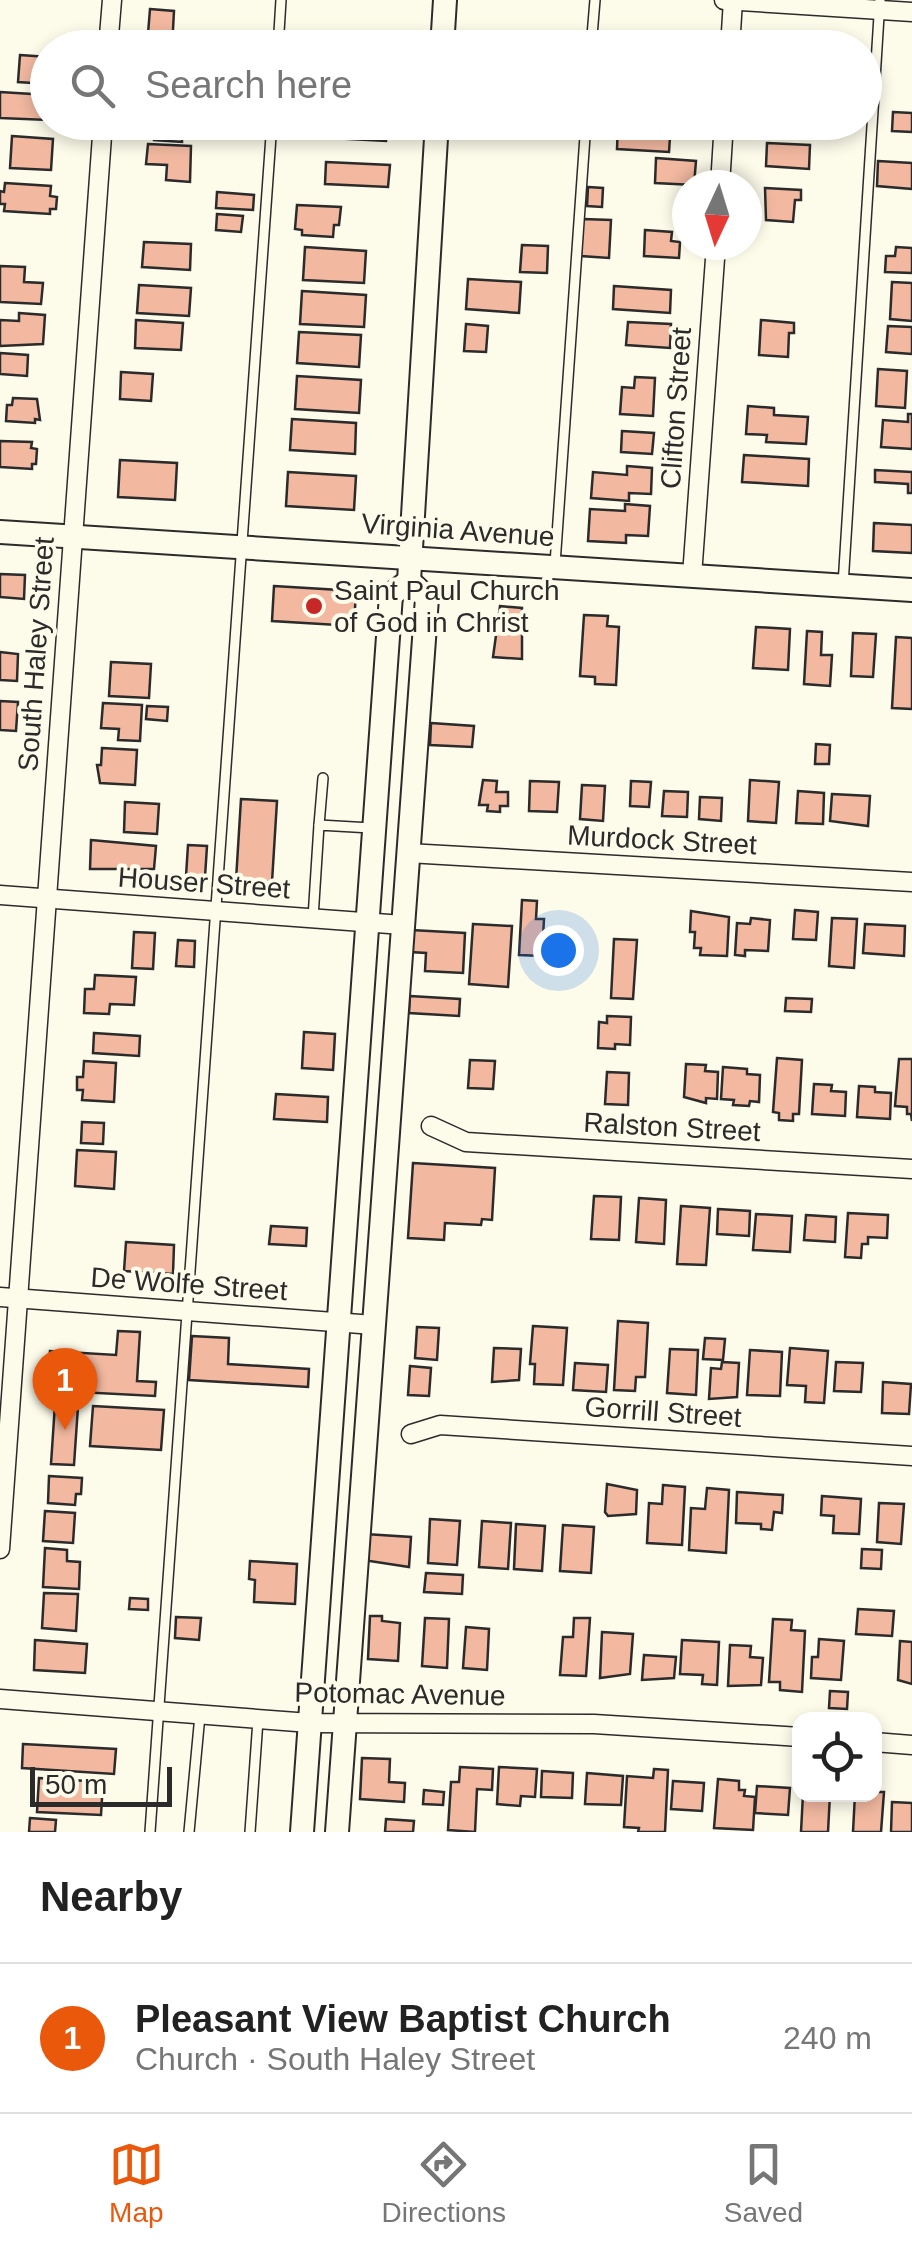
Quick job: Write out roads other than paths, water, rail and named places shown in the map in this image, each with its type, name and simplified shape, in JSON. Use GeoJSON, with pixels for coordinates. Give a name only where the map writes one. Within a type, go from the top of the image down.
{"type":"FeatureCollection","features":[{"type":"Feature","properties":{"kind":"street"},"geometry":{"type":"LineString","coordinates":[[110,30],[112,0]]}},
{"type":"Feature","properties":{"kind":"street"},"geometry":{"type":"LineString","coordinates":[[443,30],[445,0]]}},
{"type":"Feature","properties":{"kind":"street"},"geometry":{"type":"LineString","coordinates":[[724,0],[879,5],[912,12]]}},
{"type":"Feature","properties":{"kind":"street"},"geometry":{"type":"LineString","coordinates":[[731,30],[733,0]]}},
{"type":"Feature","properties":{"kind":"street","name":"South Haley Street"},"geometry":{"type":"LineString","coordinates":[[0,1549],[9,1298],[46,899],[101,140]]}},
{"type":"Feature","properties":{"kind":"street"},"geometry":{"type":"LineString","coordinates":[[337,1832],[427,598],[409,581],[436,140]]}},
{"type":"Feature","properties":{"kind":"street"},"geometry":{"type":"LineString","coordinates":[[721,170],[723,140]]}},
{"type":"Feature","properties":{"kind":"street","name":"Clifton Street"},"geometry":{"type":"LineString","coordinates":[[692,576],[715,260]]}},
{"type":"Feature","properties":{"kind":"street","name":"Virginia Avenue"},"geometry":{"type":"LineString","coordinates":[[0,532],[912,590]]}},
{"type":"Feature","properties":{"kind":"street"},"geometry":{"type":"LineString","coordinates":[[302,1832],[391,595],[409,581]]}},
{"type":"Feature","properties":{"kind":"street","name":"Murdock Street"},"geometry":{"type":"LineString","coordinates":[[408,852],[912,882]]}},
{"type":"Feature","properties":{"kind":"street","name":"Houser Street"},"geometry":{"type":"LineString","coordinates":[[0,896],[404,925]]}},
{"type":"Feature","properties":{"kind":"street","name":"Ralston Street"},"geometry":{"type":"LineString","coordinates":[[431,1126],[466,1142],[912,1169]]}},
{"type":"Feature","properties":{"kind":"street","name":"De Wolfe Street"},"geometry":{"type":"LineString","coordinates":[[9,1298],[374,1325]]}},
{"type":"Feature","properties":{"kind":"street","name":"Gorrill Street"},"geometry":{"type":"LineString","coordinates":[[411,1434],[440,1425],[912,1456]]}},
{"type":"Feature","properties":{"kind":"street","name":"Potomac Avenue"},"geometry":{"type":"LineString","coordinates":[[0,1699],[310,1723],[594,1724],[792,1737]]}},
{"type":"Feature","properties":{"kind":"street"},"geometry":{"type":"LineString","coordinates":[[882,1743],[912,1745]]}},
{"type":"Feature","properties":{"kind":"lane"},"geometry":{"type":"LineString","coordinates":[[279,30],[281,0]]}},
{"type":"Feature","properties":{"kind":"lane"},"geometry":{"type":"LineString","coordinates":[[592,30],[595,0]]}},
{"type":"Feature","properties":{"kind":"lane"},"geometry":{"type":"LineString","coordinates":[[877,30],[879,5]]}},
{"type":"Feature","properties":{"kind":"lane"},"geometry":{"type":"LineString","coordinates":[[150,1832],[271,140]]}},
{"type":"Feature","properties":{"kind":"lane"},"geometry":{"type":"LineString","coordinates":[[555,567],[585,140]]}},
{"type":"Feature","properties":{"kind":"lane"},"geometry":{"type":"LineString","coordinates":[[843,585],[871,140]]}},
{"type":"Feature","properties":{"kind":"lane"},"geometry":{"type":"LineString","coordinates":[[313,918],[322,778]]}},
{"type":"Feature","properties":{"kind":"lane"},"geometry":{"type":"LineString","coordinates":[[320,825],[374,828]]}},
{"type":"Feature","properties":{"kind":"lane"},"geometry":{"type":"LineString","coordinates":[[189,1832],[200,1713]]}},
{"type":"Feature","properties":{"kind":"lane"},"geometry":{"type":"LineString","coordinates":[[250,1832],[258,1718]]}},
{"type":"Feature","properties":{"kind":"place","name":"Saint Paul Church of God in Christ"},"geometry":{"type":"Point","coordinates":[314,606]}},
{"type":"Feature","properties":{"kind":"place","name":"Pleasant View Baptist Church"},"geometry":{"type":"Point","coordinates":[65,1430]}}]}
